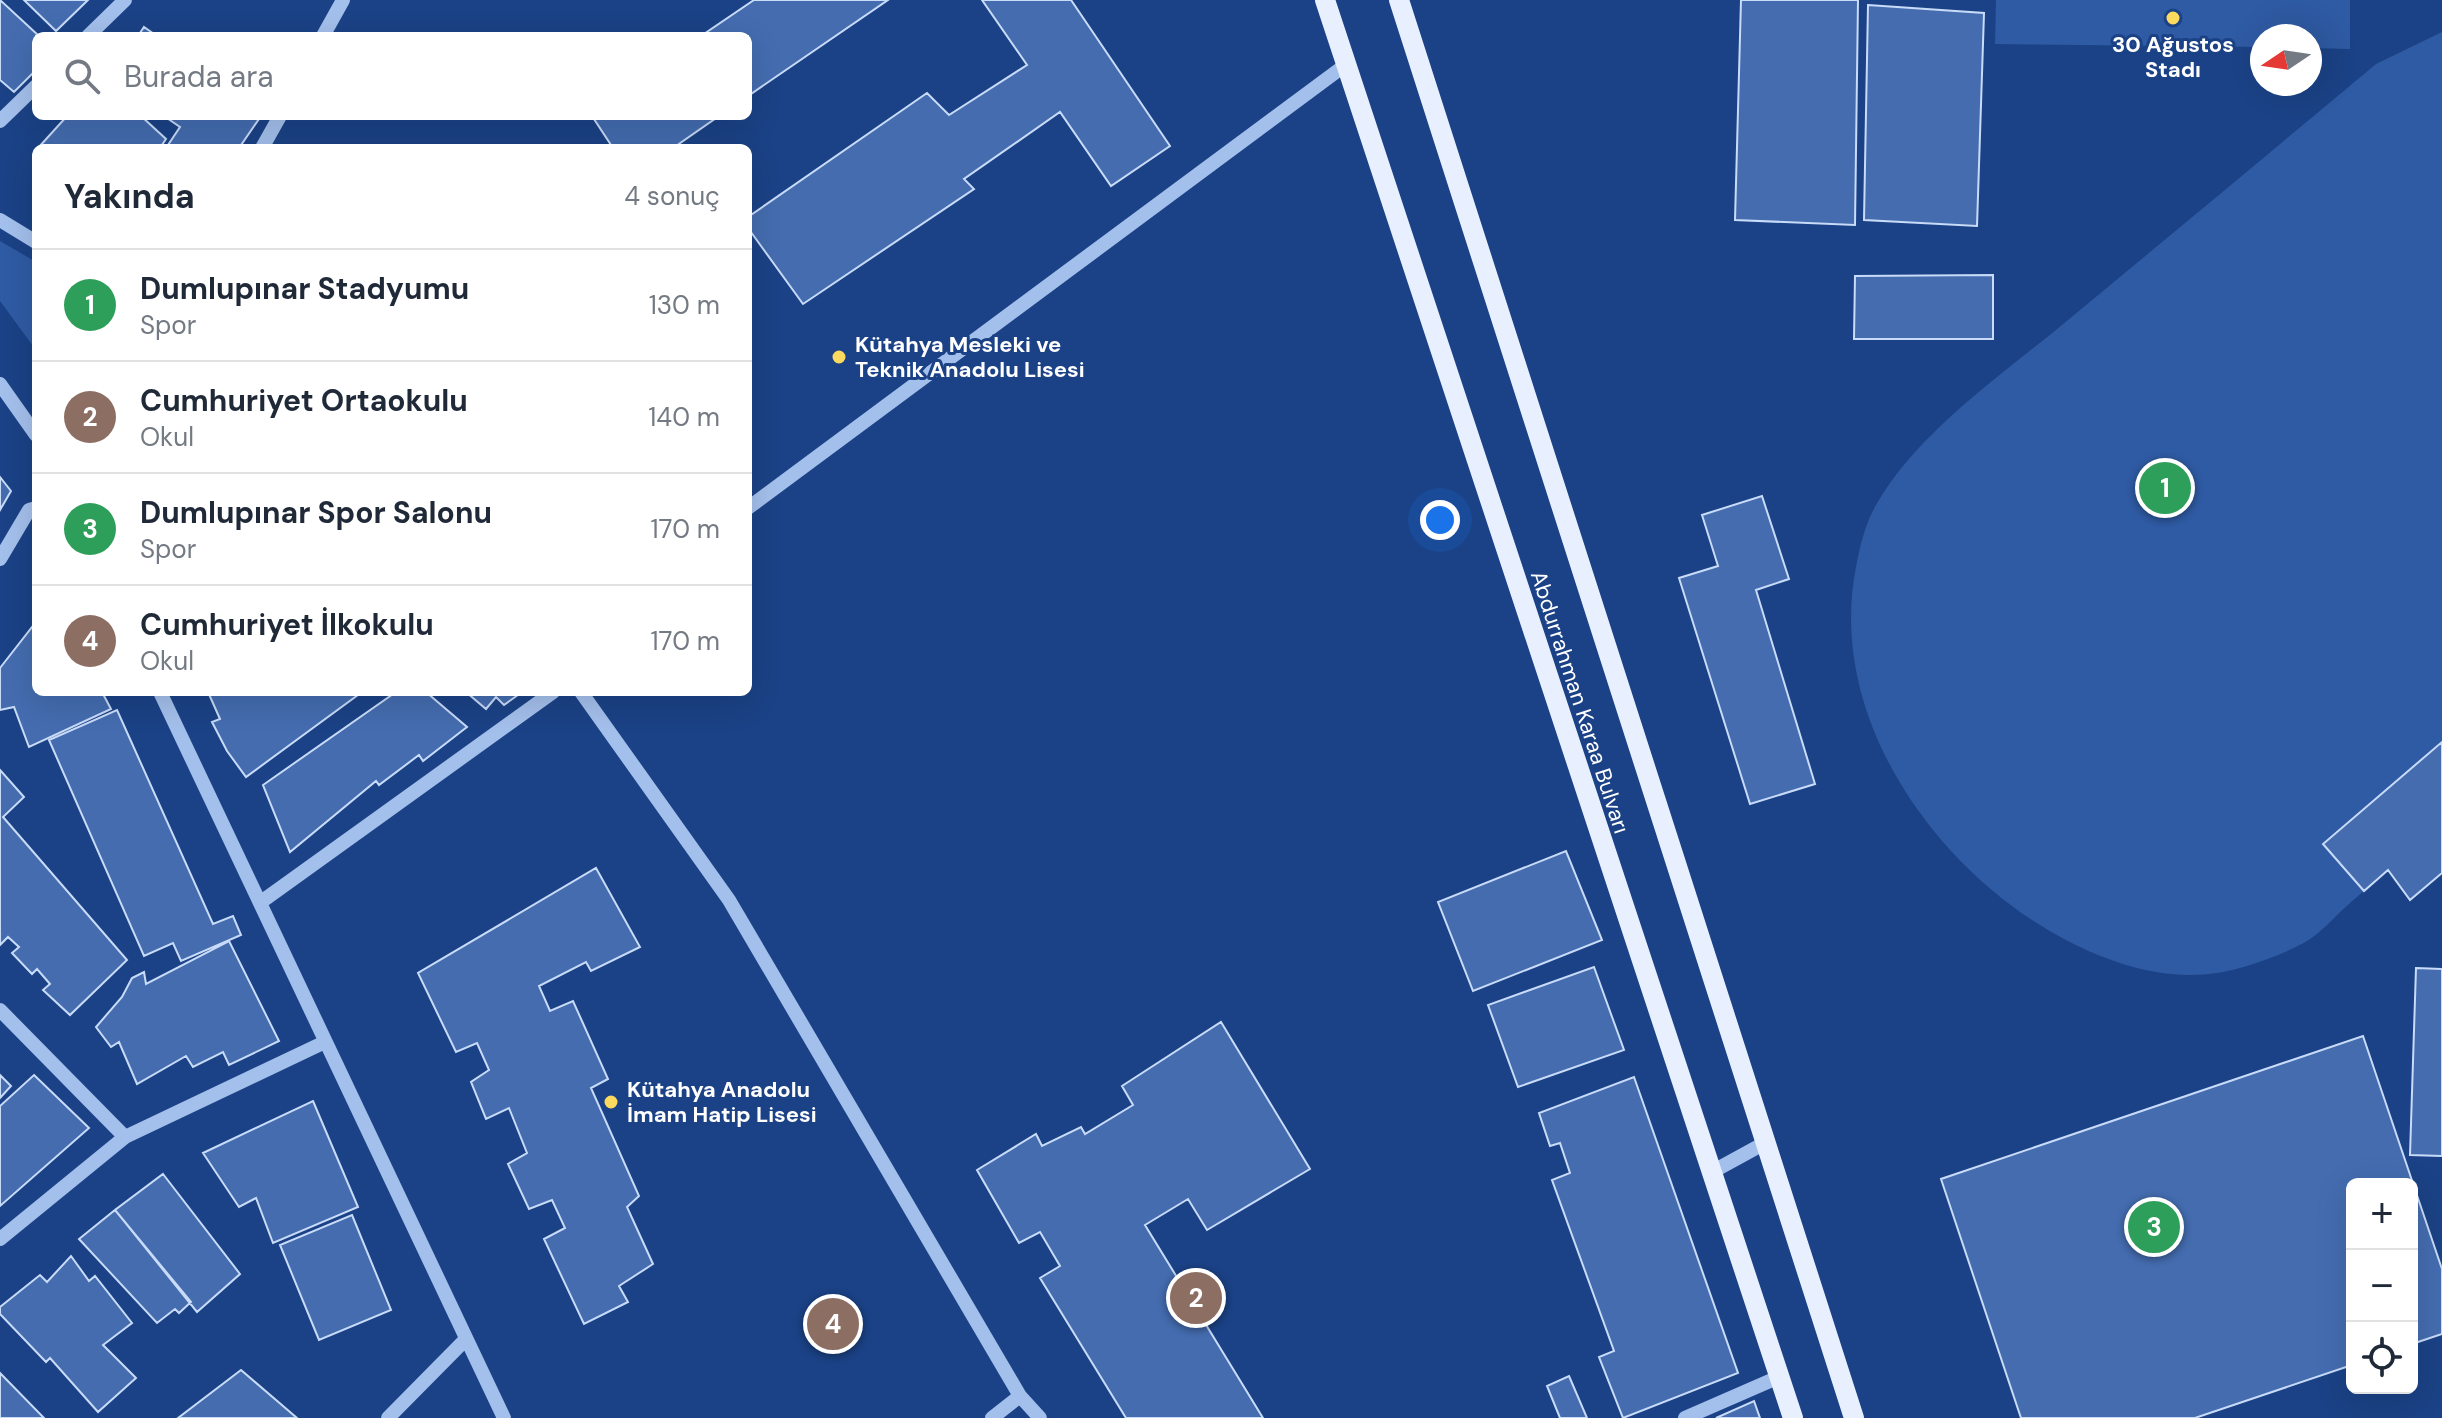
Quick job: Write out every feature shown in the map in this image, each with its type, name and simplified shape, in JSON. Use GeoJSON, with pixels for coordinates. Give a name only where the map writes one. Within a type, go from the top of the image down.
{"type":"FeatureCollection","features":[{"type":"Feature","properties":{"kind":"main road","name":"Abdurrahman Karaa Bulvarı"},"geometry":{"type":"LineString","coordinates":[[1325,0],[1344,66],[1793,1418]]}},
{"type":"Feature","properties":{"kind":"main road","name":"Abdurrahman Karaa Bulvarı"},"geometry":{"type":"LineString","coordinates":[[1399,0],[1763,1144],[1854,1418]]}},
{"type":"Feature","properties":{"kind":"street"},"geometry":{"type":"LineString","coordinates":[[92,32],[125,0]]}},
{"type":"Feature","properties":{"kind":"street"},"geometry":{"type":"LineString","coordinates":[[325,32],[343,0]]}},
{"type":"Feature","properties":{"kind":"street"},"geometry":{"type":"LineString","coordinates":[[752,505],[1344,66]]}},
{"type":"Feature","properties":{"kind":"street"},"geometry":{"type":"LineString","coordinates":[[0,121],[32,90]]}},
{"type":"Feature","properties":{"kind":"street"},"geometry":{"type":"LineString","coordinates":[[264,144],[278,120]]}},
{"type":"Feature","properties":{"kind":"street"},"geometry":{"type":"LineString","coordinates":[[0,220],[32,240]]}},
{"type":"Feature","properties":{"kind":"street"},"geometry":{"type":"LineString","coordinates":[[0,384],[32,429]]}},
{"type":"Feature","properties":{"kind":"street"},"geometry":{"type":"LineString","coordinates":[[0,559],[32,509]]}},
{"type":"Feature","properties":{"kind":"street"},"geometry":{"type":"LineString","coordinates":[[162,696],[504,1418]]}},
{"type":"Feature","properties":{"kind":"street"},"geometry":{"type":"LineString","coordinates":[[261,902],[547,696]]}},
{"type":"Feature","properties":{"kind":"street"},"geometry":{"type":"LineString","coordinates":[[584,696],[729,900],[1020,1396],[1040,1418]]}},
{"type":"Feature","properties":{"kind":"street"},"geometry":{"type":"LineString","coordinates":[[0,1010],[125,1137]]}},
{"type":"Feature","properties":{"kind":"street"},"geometry":{"type":"LineString","coordinates":[[0,1239],[125,1137],[325,1042]]}},
{"type":"Feature","properties":{"kind":"street"},"geometry":{"type":"LineString","coordinates":[[1710,1173],[1763,1144]]}},
{"type":"Feature","properties":{"kind":"street"},"geometry":{"type":"LineString","coordinates":[[388,1418],[466,1339]]}},
{"type":"Feature","properties":{"kind":"street"},"geometry":{"type":"LineString","coordinates":[[1685,1418],[1779,1377]]}},
{"type":"Feature","properties":{"kind":"street"},"geometry":{"type":"LineString","coordinates":[[992,1418],[1020,1396]]}},
{"type":"Feature","properties":{"kind":"shaded area","name":"30 Ağustos Stadı"},"geometry":{"type":"Polygon","coordinates":[[[1996,0],[2350,0],[2350,49],[2322,48],[2322,24],[2250,24],[2250,47],[1995,44],[1996,0]]]}},
{"type":"Feature","properties":{"kind":"shaded area"},"geometry":{"type":"Polygon","coordinates":[[[2442,32],[2442,823],[2318,933],[2277,955],[2223,972],[2202,975],[2162,973],[2122,964],[2066,940],[2019,911],[1975,875],[1935,832],[1901,785],[1875,734],[1858,680],[1851,624],[1856,567],[1866,527],[1876,505],[1913,454],[1986,386],[2376,64],[2442,32]]]}},
{"type":"Feature","properties":{"kind":"shaded area"},"geometry":{"type":"Polygon","coordinates":[[[0,241],[32,260],[32,345],[0,301],[0,241]]]}},
{"type":"Feature","properties":{"kind":"building"},"geometry":{"type":"Polygon","coordinates":[[[0,0],[35,32],[32,32],[32,74],[14,92],[0,80],[0,0]]]}},
{"type":"Feature","properties":{"kind":"building"},"geometry":{"type":"Polygon","coordinates":[[[24,0],[88,0],[56,31],[24,0]]]}},
{"type":"Feature","properties":{"kind":"building"},"geometry":{"type":"Polygon","coordinates":[[[754,0],[888,0],[752,93],[752,32],[707,32],[754,0]]]}},
{"type":"Feature","properties":{"kind":"building"},"geometry":{"type":"Polygon","coordinates":[[[982,0],[1071,0],[1170,146],[1111,186],[1060,112],[964,179],[974,189],[803,304],[752,234],[752,214],[927,93],[949,115],[1027,65],[982,0]]]}},
{"type":"Feature","properties":{"kind":"building"},"geometry":{"type":"Polygon","coordinates":[[[1741,0],[1858,0],[1855,225],[1735,220],[1741,0]]]}},
{"type":"Feature","properties":{"kind":"building"},"geometry":{"type":"Polygon","coordinates":[[[1868,5],[1984,13],[1977,226],[1864,220],[1868,5]]]}},
{"type":"Feature","properties":{"kind":"building"},"geometry":{"type":"Polygon","coordinates":[[[63,120],[145,120],[166,139],[163,144],[42,144],[63,120]]]}},
{"type":"Feature","properties":{"kind":"building"},"geometry":{"type":"Polygon","coordinates":[[[170,120],[258,120],[242,144],[169,144],[180,127],[170,120]]]}},
{"type":"Feature","properties":{"kind":"building"},"geometry":{"type":"Polygon","coordinates":[[[595,120],[713,120],[679,144],[610,144],[595,120]]]}},
{"type":"Feature","properties":{"kind":"building"},"geometry":{"type":"Polygon","coordinates":[[[1993,275],[1993,339],[1854,339],[1855,276],[1993,275]]]}},
{"type":"Feature","properties":{"kind":"building"},"geometry":{"type":"Polygon","coordinates":[[[0,477],[11,491],[0,510],[0,477]]]}},
{"type":"Feature","properties":{"kind":"building"},"geometry":{"type":"Polygon","coordinates":[[[1762,496],[1789,579],[1756,590],[1815,784],[1750,804],[1679,578],[1718,566],[1702,515],[1762,496]]]}},
{"type":"Feature","properties":{"kind":"building"},"geometry":{"type":"Polygon","coordinates":[[[32,627],[32,696],[104,696],[111,709],[29,747],[14,707],[0,710],[0,668],[32,627]]]}},
{"type":"Feature","properties":{"kind":"building"},"geometry":{"type":"Polygon","coordinates":[[[210,696],[357,696],[246,777],[227,751],[212,722],[220,719],[210,696]]]}},
{"type":"Feature","properties":{"kind":"building"},"geometry":{"type":"Polygon","coordinates":[[[390,696],[431,696],[467,727],[423,761],[419,755],[379,785],[376,781],[290,852],[263,785],[390,696]]]}},
{"type":"Feature","properties":{"kind":"building"},"geometry":{"type":"Polygon","coordinates":[[[471,696],[516,696],[504,705],[496,697],[486,709],[471,696]]]}},
{"type":"Feature","properties":{"kind":"building"},"geometry":{"type":"Polygon","coordinates":[[[117,710],[213,924],[233,916],[241,935],[181,961],[173,943],[144,956],[49,740],[117,710]]]}},
{"type":"Feature","properties":{"kind":"building"},"geometry":{"type":"Polygon","coordinates":[[[2442,742],[2442,873],[2410,900],[2388,870],[2364,891],[2323,844],[2442,742]]]}},
{"type":"Feature","properties":{"kind":"building"},"geometry":{"type":"Polygon","coordinates":[[[0,770],[24,797],[3,817],[127,960],[70,1015],[43,990],[50,984],[37,969],[32,974],[12,953],[19,947],[8,937],[0,945],[0,770]]]}},
{"type":"Feature","properties":{"kind":"building"},"geometry":{"type":"Polygon","coordinates":[[[1566,851],[1602,940],[1473,991],[1438,902],[1566,851]]]}},
{"type":"Feature","properties":{"kind":"building"},"geometry":{"type":"Polygon","coordinates":[[[596,868],[640,947],[591,971],[586,962],[539,986],[550,1011],[573,1001],[608,1079],[591,1088],[639,1196],[627,1207],[653,1264],[619,1286],[628,1302],[584,1324],[544,1239],[565,1228],[552,1200],[529,1209],[508,1164],[527,1153],[509,1108],[486,1119],[471,1082],[489,1070],[477,1043],[456,1052],[418,973],[596,868]]]}},
{"type":"Feature","properties":{"kind":"building"},"geometry":{"type":"Polygon","coordinates":[[[229,941],[279,1041],[229,1065],[223,1052],[193,1067],[186,1056],[137,1084],[119,1042],[111,1047],[96,1027],[122,997],[132,978],[144,972],[146,984],[229,941]]]}},
{"type":"Feature","properties":{"kind":"building"},"geometry":{"type":"Polygon","coordinates":[[[1594,967],[1624,1050],[1518,1087],[1488,1005],[1594,967]]]}},
{"type":"Feature","properties":{"kind":"building"},"geometry":{"type":"Polygon","coordinates":[[[2416,968],[2442,969],[2442,1156],[2410,1155],[2416,968]]]}},
{"type":"Feature","properties":{"kind":"building"},"geometry":{"type":"Polygon","coordinates":[[[1221,1022],[1310,1169],[1207,1230],[1188,1199],[1145,1225],[1263,1418],[1126,1418],[1040,1278],[1060,1266],[1040,1232],[1019,1243],[977,1170],[1036,1134],[1042,1146],[1081,1127],[1085,1134],[1133,1105],[1122,1086],[1221,1022]]]}},
{"type":"Feature","properties":{"kind":"building"},"geometry":{"type":"Polygon","coordinates":[[[2363,1036],[2411,1178],[2346,1178],[2346,1367],[2195,1418],[2021,1418],[1941,1179],[2363,1036]]]}},
{"type":"Feature","properties":{"kind":"building"},"geometry":{"type":"Polygon","coordinates":[[[0,1075],[11,1086],[0,1098],[0,1075]]]}},
{"type":"Feature","properties":{"kind":"building"},"geometry":{"type":"Polygon","coordinates":[[[34,1075],[89,1128],[0,1206],[0,1106],[34,1075]]]}},
{"type":"Feature","properties":{"kind":"building"},"geometry":{"type":"Polygon","coordinates":[[[1634,1077],[1738,1373],[1623,1418],[1599,1357],[1614,1351],[1552,1180],[1570,1173],[1560,1143],[1550,1146],[1539,1113],[1634,1077]]]}},
{"type":"Feature","properties":{"kind":"building"},"geometry":{"type":"Polygon","coordinates":[[[313,1101],[358,1207],[273,1243],[256,1198],[239,1207],[203,1153],[313,1101]]]}},
{"type":"Feature","properties":{"kind":"building"},"geometry":{"type":"Polygon","coordinates":[[[163,1174],[240,1274],[197,1312],[115,1210],[163,1174]]]}},
{"type":"Feature","properties":{"kind":"building"},"geometry":{"type":"Polygon","coordinates":[[[2418,1198],[2442,1269],[2442,1334],[2418,1342],[2418,1198]]]}},
{"type":"Feature","properties":{"kind":"building"},"geometry":{"type":"Polygon","coordinates":[[[115,1210],[191,1302],[179,1313],[175,1309],[157,1323],[79,1239],[115,1210]]]}},
{"type":"Feature","properties":{"kind":"building"},"geometry":{"type":"Polygon","coordinates":[[[352,1215],[391,1310],[319,1340],[280,1245],[352,1215]]]}},
{"type":"Feature","properties":{"kind":"building"},"geometry":{"type":"Polygon","coordinates":[[[71,1256],[89,1281],[95,1276],[132,1323],[103,1345],[136,1378],[98,1412],[50,1358],[46,1362],[0,1314],[0,1307],[40,1275],[47,1282],[71,1256]]]}},
{"type":"Feature","properties":{"kind":"building"},"geometry":{"type":"Polygon","coordinates":[[[241,1370],[297,1418],[178,1418],[241,1370]]]}},
{"type":"Feature","properties":{"kind":"building"},"geometry":{"type":"Polygon","coordinates":[[[0,1373],[44,1418],[0,1418],[0,1373]]]}},
{"type":"Feature","properties":{"kind":"building"},"geometry":{"type":"Polygon","coordinates":[[[1569,1376],[1587,1418],[1560,1418],[1547,1386],[1569,1376]]]}},
{"type":"Feature","properties":{"kind":"building"},"geometry":{"type":"Polygon","coordinates":[[[1754,1401],[1760,1418],[1716,1418],[1754,1401]]]}},
{"type":"Feature","properties":{"kind":"place","name":"30 Ağustos Stadı"},"geometry":{"type":"Point","coordinates":[2173,18]}},
{"type":"Feature","properties":{"kind":"place","name":"Kütahya Mesleki ve Teknik Anadolu Lisesi"},"geometry":{"type":"Point","coordinates":[839,357]}},
{"type":"Feature","properties":{"kind":"place","name":"Dumlupınar Stadyumu"},"geometry":{"type":"Point","coordinates":[2165,488]}},
{"type":"Feature","properties":{"kind":"place","name":"Kütahya Anadolu İmam Hatip Lisesi"},"geometry":{"type":"Point","coordinates":[611,1102]}},
{"type":"Feature","properties":{"kind":"place","name":"Dumlupınar Spor Salonu"},"geometry":{"type":"Point","coordinates":[2154,1227]}},
{"type":"Feature","properties":{"kind":"place","name":"Cumhuriyet Ortaokulu"},"geometry":{"type":"Point","coordinates":[1196,1298]}},
{"type":"Feature","properties":{"kind":"place","name":"Cumhuriyet İlkokulu"},"geometry":{"type":"Point","coordinates":[833,1324]}}]}
